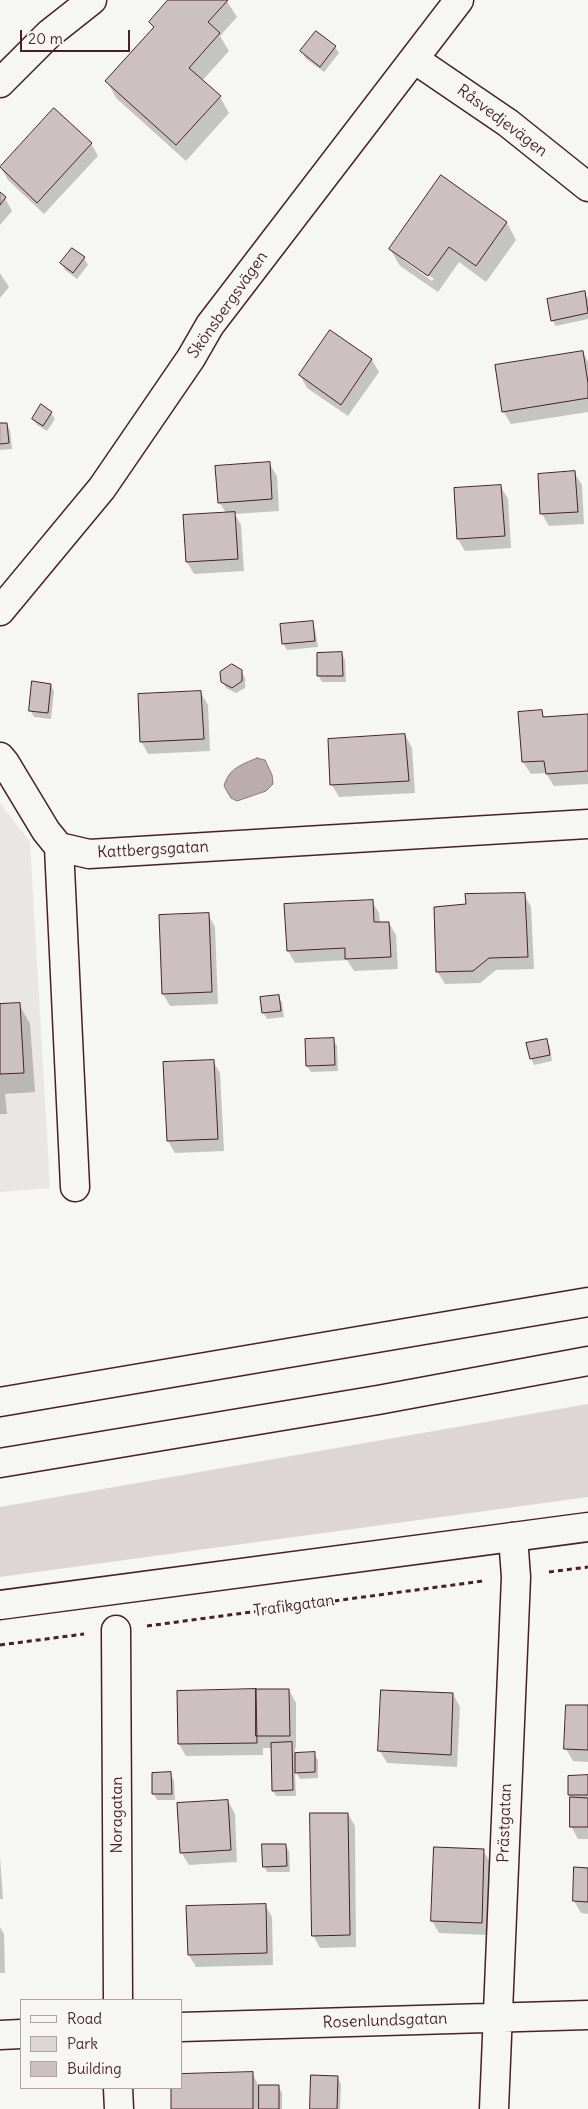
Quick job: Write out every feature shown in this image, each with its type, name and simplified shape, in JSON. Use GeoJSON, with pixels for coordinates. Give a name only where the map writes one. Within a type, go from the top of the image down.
{"type":"FeatureCollection","features":[{"type":"Feature","properties":{"kind":"main road"},"geometry":{"type":"LineString","coordinates":[[0,83],[49,34],[92,0]]}},
{"type":"Feature","properties":{"kind":"main road","name":"Skönsbergsvägen"},"geometry":{"type":"LineString","coordinates":[[0,611],[102,488],[191,358],[210,325],[459,0]]}},
{"type":"Feature","properties":{"kind":"main road","name":"Råsvedjevägen"},"geometry":{"type":"LineString","coordinates":[[414,59],[508,123],[588,187]]}},
{"type":"Feature","properties":{"kind":"main road"},"geometry":{"type":"LineString","coordinates":[[0,757],[5,762],[46,831],[59,848],[75,1187]]}},
{"type":"Feature","properties":{"kind":"main road","name":"Kattbergsgatan"},"geometry":{"type":"LineString","coordinates":[[59,848],[89,854],[588,824]]}},
{"type":"Feature","properties":{"kind":"main road"},"geometry":{"type":"LineString","coordinates":[[0,1402],[588,1302]]}},
{"type":"Feature","properties":{"kind":"main road"},"geometry":{"type":"LineString","coordinates":[[0,1463],[378,1400],[588,1361]]}},
{"type":"Feature","properties":{"kind":"main road"},"geometry":{"type":"LineString","coordinates":[[0,1605],[588,1527]]}},
{"type":"Feature","properties":{"kind":"main road","name":"Prästgatan"},"geometry":{"type":"LineString","coordinates":[[494,2109],[516,1577],[513,1537]]}},
{"type":"Feature","properties":{"kind":"main road","name":"Noragatan"},"geometry":{"type":"LineString","coordinates":[[116,1630],[118,1999]]}},
{"type":"Feature","properties":{"kind":"main road","name":"Rosenlundsgatan"},"geometry":{"type":"LineString","coordinates":[[182,2027],[588,2015]]}},
{"type":"Feature","properties":{"kind":"main road"},"geometry":{"type":"LineString","coordinates":[[0,2035],[20,2034]]}},
{"type":"Feature","properties":{"kind":"main road"},"geometry":{"type":"LineString","coordinates":[[118,2089],[118,2109]]}},
{"type":"Feature","properties":{"kind":"path","name":"Trafikgatan"},"geometry":{"type":"LineString","coordinates":[[0,1645],[588,1567]]}},
{"type":"Feature","properties":{"kind":"shaded area"},"geometry":{"type":"Polygon","coordinates":[[[257,758],[265,760],[272,775],[273,784],[266,791],[237,801],[231,798],[224,786],[229,775],[236,768],[257,758]]]}},
{"type":"Feature","properties":{"kind":"shaded area"},"geometry":{"type":"Polygon","coordinates":[[[0,803],[30,842],[50,1188],[0,1192],[0,803]]]}},
{"type":"Feature","properties":{"kind":"green space"},"geometry":{"type":"Polygon","coordinates":[[[588,1404],[588,1497],[0,1577],[0,1507],[588,1404]]]}},
{"type":"Feature","properties":{"kind":"building"},"geometry":{"type":"Polygon","coordinates":[[[168,0],[228,0],[208,22],[220,33],[189,68],[221,96],[176,145],[105,81],[154,27],[149,22],[168,0]]]}},
{"type":"Feature","properties":{"kind":"building"},"geometry":{"type":"Polygon","coordinates":[[[316,31],[336,46],[320,67],[300,51],[316,31]]]}},
{"type":"Feature","properties":{"kind":"building"},"geometry":{"type":"Polygon","coordinates":[[[54,108],[92,143],[37,203],[0,167],[54,108]]]}},
{"type":"Feature","properties":{"kind":"building"},"geometry":{"type":"Polygon","coordinates":[[[441,175],[507,222],[476,266],[449,247],[428,276],[389,249],[441,175]]]}},
{"type":"Feature","properties":{"kind":"building"},"geometry":{"type":"Polygon","coordinates":[[[0,192],[6,197],[0,205],[0,192]]]}},
{"type":"Feature","properties":{"kind":"building"},"geometry":{"type":"Polygon","coordinates":[[[72,248],[85,257],[73,273],[60,263],[72,248]]]}},
{"type":"Feature","properties":{"kind":"building"},"geometry":{"type":"Polygon","coordinates":[[[585,291],[588,313],[551,321],[547,299],[585,291]]]}},
{"type":"Feature","properties":{"kind":"building"},"geometry":{"type":"Polygon","coordinates":[[[330,330],[372,359],[341,405],[299,375],[330,330]]]}},
{"type":"Feature","properties":{"kind":"building"},"geometry":{"type":"Polygon","coordinates":[[[583,351],[588,383],[588,398],[502,412],[495,365],[583,351]]]}},
{"type":"Feature","properties":{"kind":"building"},"geometry":{"type":"Polygon","coordinates":[[[41,404],[52,412],[43,426],[32,419],[41,404]]]}},
{"type":"Feature","properties":{"kind":"building"},"geometry":{"type":"Polygon","coordinates":[[[0,423],[7,423],[9,443],[0,444],[0,423]]]}},
{"type":"Feature","properties":{"kind":"building"},"geometry":{"type":"Polygon","coordinates":[[[270,462],[272,499],[218,503],[215,466],[270,462]]]}},
{"type":"Feature","properties":{"kind":"building"},"geometry":{"type":"Polygon","coordinates":[[[575,471],[578,512],[540,514],[538,474],[575,471]]]}},
{"type":"Feature","properties":{"kind":"building"},"geometry":{"type":"Polygon","coordinates":[[[501,485],[505,536],[457,539],[454,488],[501,485]]]}},
{"type":"Feature","properties":{"kind":"building"},"geometry":{"type":"Polygon","coordinates":[[[235,512],[238,559],[186,562],[183,515],[235,512]]]}},
{"type":"Feature","properties":{"kind":"building"},"geometry":{"type":"Polygon","coordinates":[[[313,621],[315,641],[282,644],[280,624],[313,621]]]}},
{"type":"Feature","properties":{"kind":"building"},"geometry":{"type":"Polygon","coordinates":[[[342,652],[343,676],[317,676],[317,653],[342,652]]]}},
{"type":"Feature","properties":{"kind":"building"},"geometry":{"type":"Polygon","coordinates":[[[232,664],[242,670],[242,681],[232,688],[221,682],[220,672],[232,664]]]}},
{"type":"Feature","properties":{"kind":"building"},"geometry":{"type":"Polygon","coordinates":[[[32,681],[51,684],[48,713],[29,711],[32,681]]]}},
{"type":"Feature","properties":{"kind":"building"},"geometry":{"type":"Polygon","coordinates":[[[201,691],[204,739],[140,742],[138,694],[201,691]]]}},
{"type":"Feature","properties":{"kind":"building"},"geometry":{"type":"Polygon","coordinates":[[[542,710],[543,717],[588,714],[588,771],[546,774],[544,761],[522,762],[518,712],[542,710]]]}},
{"type":"Feature","properties":{"kind":"building"},"geometry":{"type":"Polygon","coordinates":[[[405,734],[409,781],[330,785],[328,739],[405,734]]]}},
{"type":"Feature","properties":{"kind":"building"},"geometry":{"type":"Polygon","coordinates":[[[525,893],[528,957],[489,958],[473,971],[436,972],[434,907],[466,904],[465,894],[525,893]]]}},
{"type":"Feature","properties":{"kind":"building"},"geometry":{"type":"Polygon","coordinates":[[[373,900],[374,922],[389,922],[391,957],[345,959],[345,948],[287,951],[284,904],[373,900]]]}},
{"type":"Feature","properties":{"kind":"building"},"geometry":{"type":"Polygon","coordinates":[[[209,913],[212,992],[162,994],[159,915],[209,913]]]}},
{"type":"Feature","properties":{"kind":"building"},"geometry":{"type":"Polygon","coordinates":[[[279,995],[281,1011],[262,1013],[260,997],[279,995]]]}},
{"type":"Feature","properties":{"kind":"building"},"geometry":{"type":"Polygon","coordinates":[[[20,1003],[24,1073],[0,1074],[0,1004],[20,1003]]]}},
{"type":"Feature","properties":{"kind":"building"},"geometry":{"type":"Polygon","coordinates":[[[334,1038],[335,1065],[306,1066],[305,1039],[334,1038]]]}},
{"type":"Feature","properties":{"kind":"building"},"geometry":{"type":"Polygon","coordinates":[[[547,1039],[550,1055],[530,1059],[526,1043],[547,1039]]]}},
{"type":"Feature","properties":{"kind":"building"},"geometry":{"type":"Polygon","coordinates":[[[214,1060],[218,1139],[167,1141],[163,1062],[214,1060]]]}},
{"type":"Feature","properties":{"kind":"building"},"geometry":{"type":"Polygon","coordinates":[[[256,1689],[289,1689],[290,1736],[256,1736],[256,1689]]]}},
{"type":"Feature","properties":{"kind":"building"},"geometry":{"type":"Polygon","coordinates":[[[256,1689],[257,1743],[178,1744],[177,1691],[256,1689]]]}},
{"type":"Feature","properties":{"kind":"building"},"geometry":{"type":"Polygon","coordinates":[[[381,1690],[453,1693],[451,1755],[378,1751],[381,1690]]]}},
{"type":"Feature","properties":{"kind":"building"},"geometry":{"type":"Polygon","coordinates":[[[566,1705],[588,1705],[588,1750],[564,1749],[566,1705]]]}},
{"type":"Feature","properties":{"kind":"building"},"geometry":{"type":"Polygon","coordinates":[[[292,1742],[293,1790],[272,1791],[271,1743],[292,1742]]]}},
{"type":"Feature","properties":{"kind":"building"},"geometry":{"type":"Polygon","coordinates":[[[315,1752],[315,1772],[295,1773],[295,1753],[315,1752]]]}},
{"type":"Feature","properties":{"kind":"building"},"geometry":{"type":"Polygon","coordinates":[[[171,1772],[172,1794],[152,1794],[152,1773],[171,1772]]]}},
{"type":"Feature","properties":{"kind":"building"},"geometry":{"type":"Polygon","coordinates":[[[588,1775],[588,1795],[568,1795],[568,1776],[588,1775]]]}},
{"type":"Feature","properties":{"kind":"building"},"geometry":{"type":"Polygon","coordinates":[[[570,1797],[588,1798],[588,1827],[570,1827],[570,1797]]]}},
{"type":"Feature","properties":{"kind":"building"},"geometry":{"type":"Polygon","coordinates":[[[228,1800],[231,1850],[180,1853],[177,1803],[228,1800]]]}},
{"type":"Feature","properties":{"kind":"building"},"geometry":{"type":"Polygon","coordinates":[[[310,1813],[348,1813],[350,1935],[312,1936],[310,1813]]]}},
{"type":"Feature","properties":{"kind":"building"},"geometry":{"type":"Polygon","coordinates":[[[262,1844],[286,1844],[287,1866],[263,1867],[262,1844]]]}},
{"type":"Feature","properties":{"kind":"building"},"geometry":{"type":"Polygon","coordinates":[[[434,1847],[484,1849],[482,1923],[431,1921],[434,1847]]]}},
{"type":"Feature","properties":{"kind":"building"},"geometry":{"type":"Polygon","coordinates":[[[574,1867],[588,1868],[588,1902],[573,1901],[574,1867]]]}},
{"type":"Feature","properties":{"kind":"building"},"geometry":{"type":"Polygon","coordinates":[[[266,1904],[267,1953],[188,1955],[186,1906],[266,1904]]]}},
{"type":"Feature","properties":{"kind":"building"},"geometry":{"type":"Polygon","coordinates":[[[253,2072],[253,2109],[171,2109],[171,2089],[182,2089],[182,2074],[253,2072]]]}},
{"type":"Feature","properties":{"kind":"building"},"geometry":{"type":"Polygon","coordinates":[[[311,2075],[338,2076],[337,2109],[310,2109],[311,2075]]]}},
{"type":"Feature","properties":{"kind":"building"},"geometry":{"type":"Polygon","coordinates":[[[259,2085],[279,2085],[279,2109],[259,2109],[259,2085]]]}}]}
